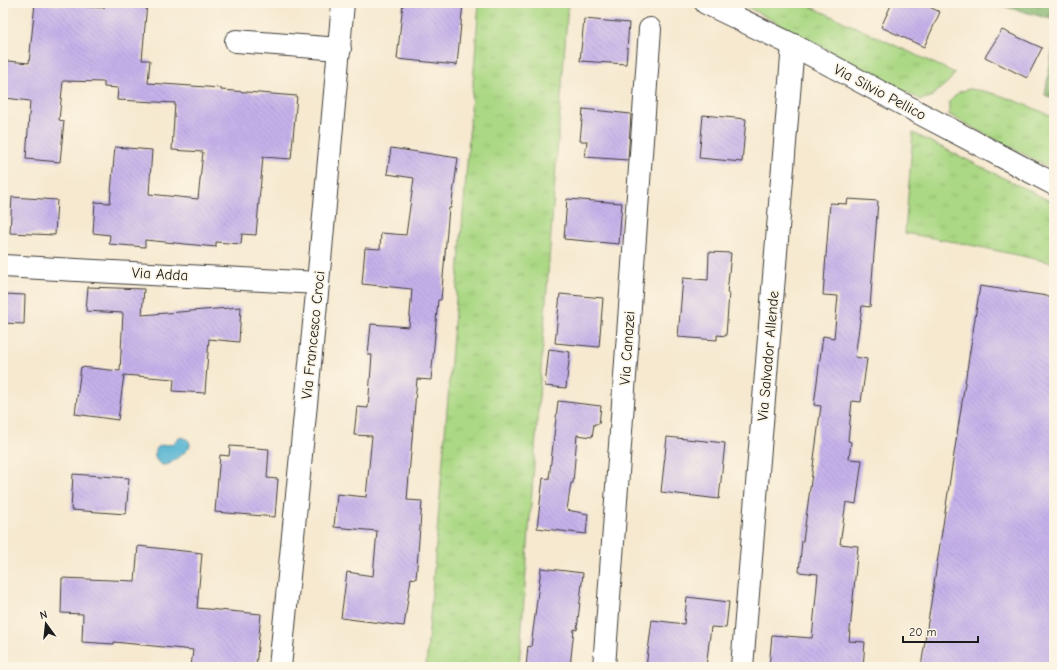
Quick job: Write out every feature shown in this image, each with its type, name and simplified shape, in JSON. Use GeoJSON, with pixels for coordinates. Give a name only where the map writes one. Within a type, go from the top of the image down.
{"type":"FeatureCollection","features":[{"type":"Feature","properties":{"kind":"street","name":"Via Francesco Croci"},"geometry":{"type":"LineString","coordinates":[[280,667],[318,283],[343,3]]}},
{"type":"Feature","properties":{"kind":"street","name":"Via Silvio Pellico"},"geometry":{"type":"LineString","coordinates":[[706,3],[793,45],[1054,184]]}},
{"type":"Feature","properties":{"kind":"street","name":"Via Canazei"},"geometry":{"type":"LineString","coordinates":[[604,667],[650,29]]}},
{"type":"Feature","properties":{"kind":"street"},"geometry":{"type":"LineString","coordinates":[[236,41],[340,49]]}},
{"type":"Feature","properties":{"kind":"street","name":"Via Salvador Allende"},"geometry":{"type":"LineString","coordinates":[[742,667],[793,45]]}},
{"type":"Feature","properties":{"kind":"street","name":"Via Adda"},"geometry":{"type":"LineString","coordinates":[[3,266],[318,283]]}},
{"type":"Feature","properties":{"kind":"green space"},"geometry":{"type":"Polygon","coordinates":[[[479,3],[568,3],[519,667],[426,667],[465,189],[479,3]]]}},
{"type":"Feature","properties":{"kind":"green space"},"geometry":{"type":"Polygon","coordinates":[[[740,3],[803,3],[955,73],[950,80],[931,97],[921,100],[740,3]]]}},
{"type":"Feature","properties":{"kind":"green space"},"geometry":{"type":"Polygon","coordinates":[[[992,3],[1054,3],[1054,20],[992,3]]]}},
{"type":"Feature","properties":{"kind":"green space"},"geometry":{"type":"Polygon","coordinates":[[[1054,39],[1054,99],[1045,95],[1054,39]]]}},
{"type":"Feature","properties":{"kind":"green space"},"geometry":{"type":"Polygon","coordinates":[[[969,89],[1002,96],[1054,117],[1054,170],[949,115],[949,102],[959,92],[969,89]]]}},
{"type":"Feature","properties":{"kind":"green space"},"geometry":{"type":"Polygon","coordinates":[[[913,133],[1054,203],[1054,263],[966,244],[905,233],[913,133]]]}},
{"type":"Feature","properties":{"kind":"water"},"geometry":{"type":"Polygon","coordinates":[[[182,437],[190,443],[188,449],[169,464],[160,464],[155,458],[156,449],[163,445],[173,444],[177,439],[182,437]]]}},
{"type":"Feature","properties":{"kind":"building"},"geometry":{"type":"Polygon","coordinates":[[[35,3],[104,8],[105,3],[147,3],[142,60],[150,60],[148,83],[221,88],[221,90],[297,96],[291,159],[263,157],[256,235],[242,234],[241,244],[216,242],[216,247],[145,240],[145,247],[109,244],[110,235],[93,233],[95,202],[110,203],[115,147],[152,150],[149,194],[198,199],[203,152],[172,150],[175,103],[117,100],[118,88],[104,87],[104,82],[63,81],[59,120],[64,121],[60,162],[26,159],[30,101],[5,98],[8,61],[29,63],[35,3]]]}},
{"type":"Feature","properties":{"kind":"building"},"geometry":{"type":"Polygon","coordinates":[[[403,3],[463,3],[457,65],[397,59],[403,3]]]}},
{"type":"Feature","properties":{"kind":"building"},"geometry":{"type":"Polygon","coordinates":[[[892,3],[921,3],[940,12],[924,47],[881,27],[892,3]]]}},
{"type":"Feature","properties":{"kind":"building"},"geometry":{"type":"Polygon","coordinates":[[[584,19],[629,23],[626,64],[580,61],[584,19]]]}},
{"type":"Feature","properties":{"kind":"building"},"geometry":{"type":"Polygon","coordinates":[[[1002,30],[1042,48],[1027,78],[985,57],[1002,30]]]}},
{"type":"Feature","properties":{"kind":"building"},"geometry":{"type":"Polygon","coordinates":[[[583,109],[631,114],[628,160],[585,157],[587,141],[580,141],[583,109]]]}},
{"type":"Feature","properties":{"kind":"building"},"geometry":{"type":"Polygon","coordinates":[[[703,115],[746,119],[742,162],[699,158],[703,115]]]}},
{"type":"Feature","properties":{"kind":"building"},"geometry":{"type":"Polygon","coordinates":[[[391,148],[458,158],[451,208],[449,208],[441,300],[438,300],[431,380],[417,379],[407,500],[422,501],[416,579],[411,578],[404,626],[341,618],[347,572],[373,576],[377,531],[334,527],[337,494],[366,497],[372,436],[354,435],[357,407],[368,408],[372,355],[368,355],[371,324],[409,327],[412,289],[362,284],[365,248],[380,249],[381,233],[406,235],[414,178],[387,174],[391,148]]]}},
{"type":"Feature","properties":{"kind":"building"},"geometry":{"type":"Polygon","coordinates":[[[12,197],[57,200],[55,235],[10,233],[12,197]]]}},
{"type":"Feature","properties":{"kind":"building"},"geometry":{"type":"Polygon","coordinates":[[[567,199],[622,203],[619,244],[564,239],[567,199]]]}},
{"type":"Feature","properties":{"kind":"building"},"geometry":{"type":"Polygon","coordinates":[[[848,199],[878,201],[870,307],[862,306],[855,357],[867,359],[861,402],[852,401],[848,441],[851,442],[849,459],[862,460],[856,504],[846,502],[840,544],[858,546],[849,641],[865,642],[863,667],[769,667],[772,635],[812,638],[818,574],[799,572],[821,406],[814,405],[823,336],[834,338],[838,296],[823,295],[830,203],[847,204],[848,199]]]}},
{"type":"Feature","properties":{"kind":"building"},"geometry":{"type":"Polygon","coordinates":[[[709,252],[731,253],[727,293],[729,293],[726,336],[717,335],[717,340],[678,337],[683,278],[708,280],[709,252]]]}},
{"type":"Feature","properties":{"kind":"building"},"geometry":{"type":"Polygon","coordinates":[[[980,286],[1054,297],[1054,667],[921,667],[980,286]]]}},
{"type":"Feature","properties":{"kind":"building"},"geometry":{"type":"Polygon","coordinates":[[[88,287],[144,289],[142,315],[241,307],[239,342],[209,339],[205,393],[173,391],[174,379],[124,375],[118,420],[75,414],[81,367],[120,371],[123,313],[86,311],[88,287]]]}},
{"type":"Feature","properties":{"kind":"building"},"geometry":{"type":"Polygon","coordinates":[[[3,294],[25,295],[24,324],[3,323],[3,294]]]}},
{"type":"Feature","properties":{"kind":"building"},"geometry":{"type":"Polygon","coordinates":[[[560,294],[603,298],[599,347],[555,343],[560,294]]]}},
{"type":"Feature","properties":{"kind":"building"},"geometry":{"type":"Polygon","coordinates":[[[549,349],[570,352],[566,388],[545,386],[549,349]]]}},
{"type":"Feature","properties":{"kind":"building"},"geometry":{"type":"Polygon","coordinates":[[[558,401],[601,406],[599,424],[594,424],[592,437],[577,435],[573,483],[571,483],[567,510],[588,514],[586,534],[537,528],[543,478],[549,479],[558,401]]]}},
{"type":"Feature","properties":{"kind":"building"},"geometry":{"type":"Polygon","coordinates":[[[667,437],[725,443],[719,499],[661,492],[667,437]]]}},
{"type":"Feature","properties":{"kind":"building"},"geometry":{"type":"Polygon","coordinates":[[[230,446],[269,449],[267,478],[278,479],[275,517],[215,512],[220,455],[229,456],[230,446]]]}},
{"type":"Feature","properties":{"kind":"building"},"geometry":{"type":"Polygon","coordinates":[[[73,474],[129,478],[126,514],[71,510],[73,474]]]}},
{"type":"Feature","properties":{"kind":"building"},"geometry":{"type":"Polygon","coordinates":[[[138,546],[202,553],[197,608],[261,614],[256,667],[191,667],[193,650],[114,642],[114,644],[82,642],[83,614],[61,613],[62,578],[135,581],[138,546]]]}},
{"type":"Feature","properties":{"kind":"building"},"geometry":{"type":"Polygon","coordinates":[[[541,568],[583,573],[577,630],[574,629],[570,667],[526,667],[528,646],[531,647],[541,568]]]}},
{"type":"Feature","properties":{"kind":"building"},"geometry":{"type":"Polygon","coordinates":[[[687,597],[729,602],[726,628],[711,627],[706,667],[646,667],[652,620],[684,624],[687,597]]]}}]}
